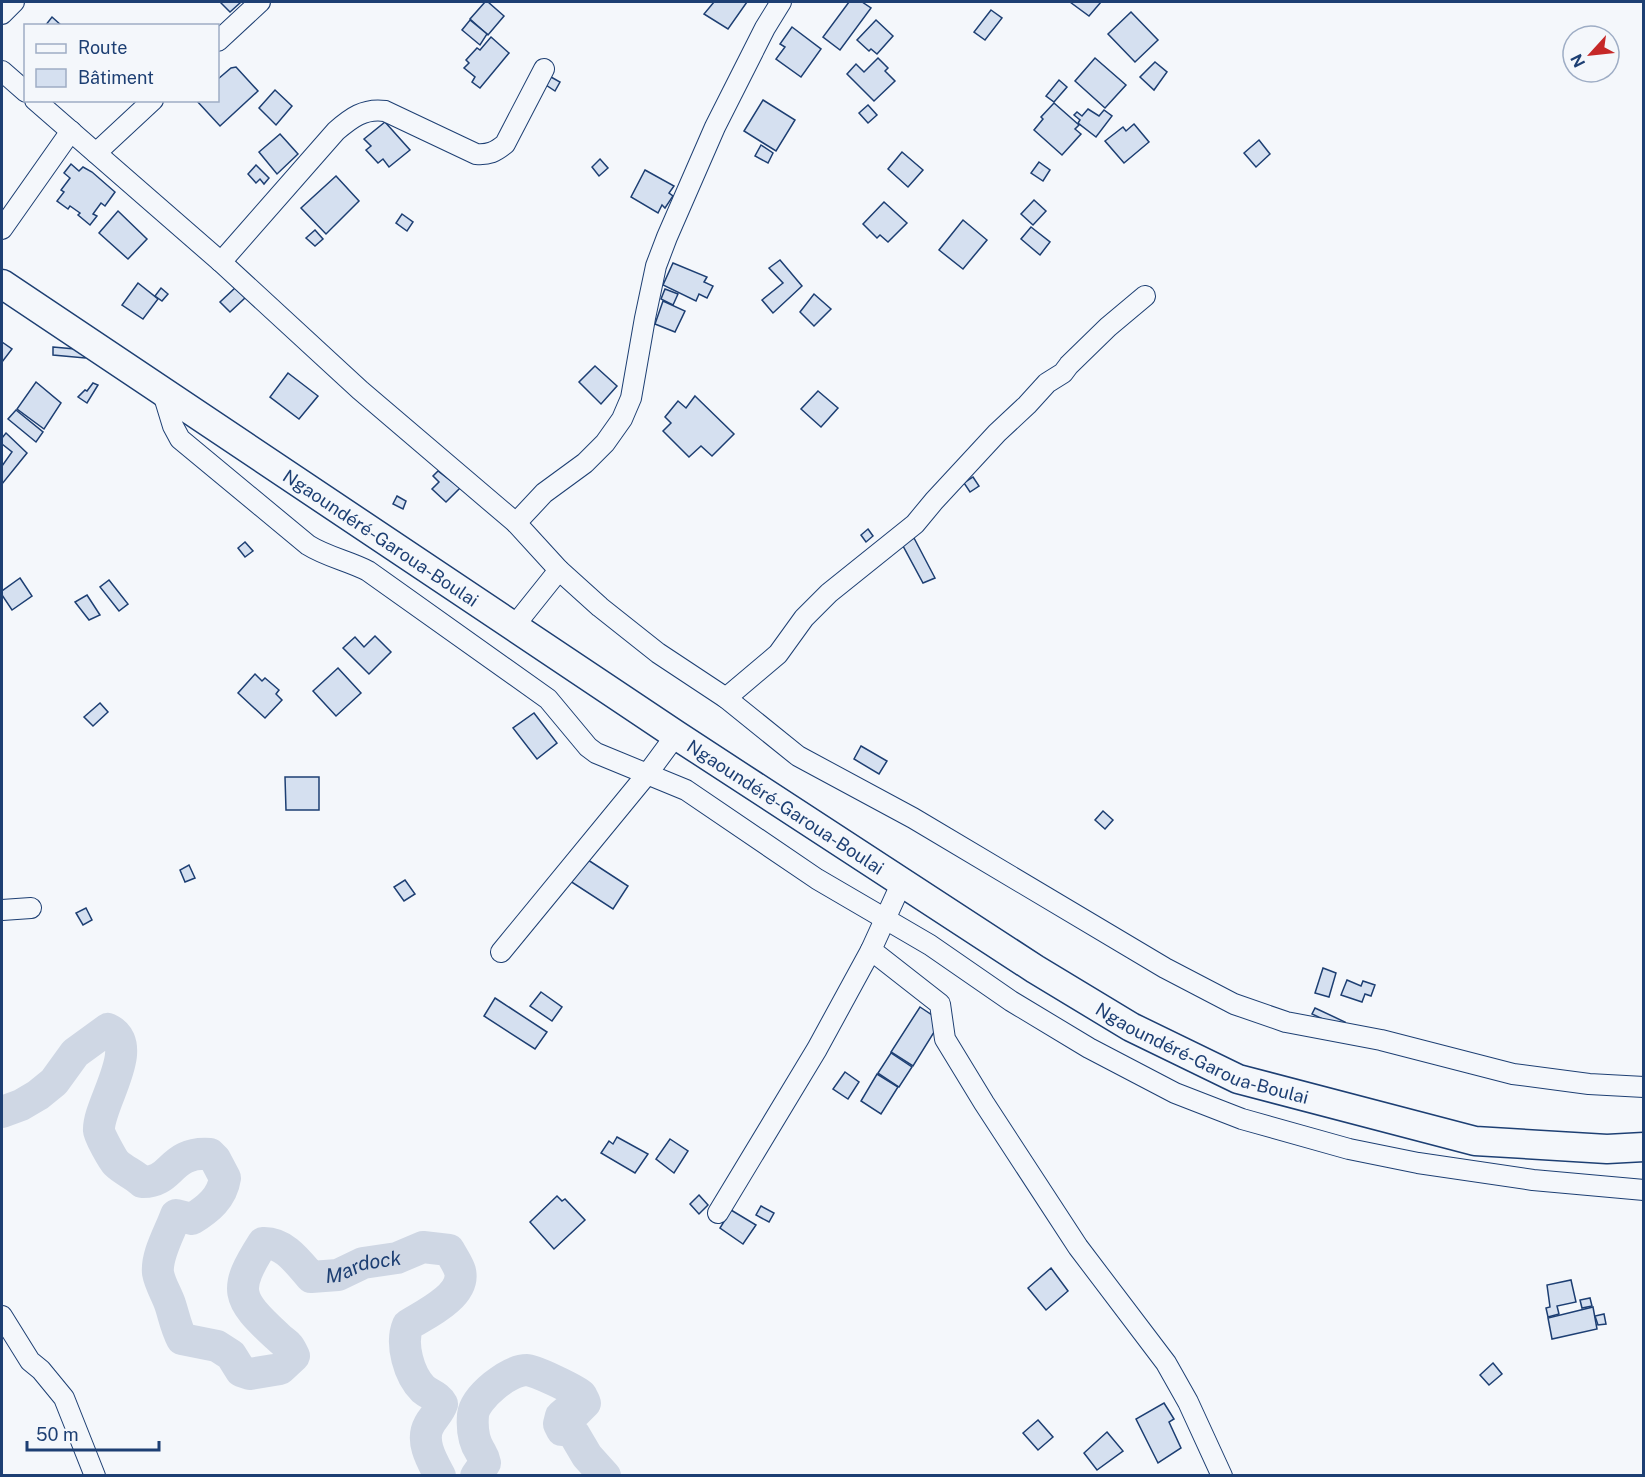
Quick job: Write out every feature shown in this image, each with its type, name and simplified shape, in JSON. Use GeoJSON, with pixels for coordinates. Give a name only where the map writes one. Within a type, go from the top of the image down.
{"type":"FeatureCollection","features":[{"type":"Feature","properties":{"kind":"highway","name":"Ngaoundéré-Garoua-Boulai"},"geometry":{"type":"LineString","coordinates":[[2,284],[515,625],[676,735],[1035,969],[1131,1027],[1238,1079],[1475,1141],[1606,1149],[1644,1147]]}},
{"type":"Feature","properties":{"kind":"street"},"geometry":{"type":"LineString","coordinates":[[2,14],[14,2]]}},
{"type":"Feature","properties":{"kind":"street"},"geometry":{"type":"LineString","coordinates":[[219,40],[261,2]]}},
{"type":"Feature","properties":{"kind":"street"},"geometry":{"type":"LineString","coordinates":[[516,523],[544,493],[585,464],[606,444],[622,420],[631,398],[656,266],[715,127],[780,2]]}},
{"type":"Feature","properties":{"kind":"street"},"geometry":{"type":"LineString","coordinates":[[221,262],[336,131],[359,114],[372,109],[385,111],[476,154],[487,155],[497,151],[505,144],[544,69]]}},
{"type":"Feature","properties":{"kind":"street"},"geometry":{"type":"LineString","coordinates":[[2,71],[24,90]]}},
{"type":"Feature","properties":{"kind":"street"},"geometry":{"type":"LineString","coordinates":[[37,102],[221,262],[360,390],[516,523],[559,570],[600,607],[658,653],[726,698],[798,756],[913,818],[1165,968],[1234,1004],[1286,1022],[1381,1040],[1513,1074],[1589,1084],[1644,1087]]}},
{"type":"Feature","properties":{"kind":"street"},"geometry":{"type":"LineString","coordinates":[[96,153],[151,102]]}},
{"type":"Feature","properties":{"kind":"street"},"geometry":{"type":"LineString","coordinates":[[2,229],[71,131]]}},
{"type":"Feature","properties":{"kind":"street"},"geometry":{"type":"LineString","coordinates":[[726,698],[778,654],[804,618],[829,593],[915,524],[997,433],[1047,383],[1063,373],[1108,327],[1122,318],[1145,296]]}},
{"type":"Feature","properties":{"kind":"street"},"geometry":{"type":"LineString","coordinates":[[162,390],[173,426],[180,439],[308,545],[321,553],[368,571],[548,699],[588,747],[596,753],[686,790],[817,879],[930,945],[1011,1001],[1089,1048],[1175,1093],[1242,1119],[1349,1149],[1418,1163],[1533,1180],[1644,1190]]}},
{"type":"Feature","properties":{"kind":"street"},"geometry":{"type":"LineString","coordinates":[[515,625],[559,570]]}},
{"type":"Feature","properties":{"kind":"street"},"geometry":{"type":"LineString","coordinates":[[501,952],[648,773],[676,735]]}},
{"type":"Feature","properties":{"kind":"street"},"geometry":{"type":"LineString","coordinates":[[718,1213],[817,1049],[871,950],[902,882]]}},
{"type":"Feature","properties":{"kind":"street"},"geometry":{"type":"LineString","coordinates":[[2,910],[31,908]]}},
{"type":"Feature","properties":{"kind":"street"},"geometry":{"type":"LineString","coordinates":[[871,950],[940,1004],[945,1039],[1078,1247],[1166,1363],[1188,1402],[1222,1476]]}},
{"type":"Feature","properties":{"kind":"street"},"geometry":{"type":"LineString","coordinates":[[2,1316],[30,1361],[41,1370],[64,1398],[94,1476]]}},
{"type":"Feature","properties":{"kind":"building"},"geometry":{"type":"Polygon","coordinates":[[[241,2],[230,12],[221,3],[241,2]]]}},
{"type":"Feature","properties":{"kind":"building"},"geometry":{"type":"Polygon","coordinates":[[[485,2],[504,16],[488,35],[470,19],[485,2]]]}},
{"type":"Feature","properties":{"kind":"building"},"geometry":{"type":"Polygon","coordinates":[[[714,2],[747,2],[728,29],[704,14],[714,2]]]}},
{"type":"Feature","properties":{"kind":"building"},"geometry":{"type":"Polygon","coordinates":[[[849,2],[862,2],[871,8],[840,50],[823,37],[849,2]]]}},
{"type":"Feature","properties":{"kind":"building"},"geometry":{"type":"Polygon","coordinates":[[[1070,2],[1101,2],[1089,16],[1070,2]]]}},
{"type":"Feature","properties":{"kind":"building"},"geometry":{"type":"Polygon","coordinates":[[[991,10],[1002,18],[985,40],[974,32],[991,10]]]}},
{"type":"Feature","properties":{"kind":"building"},"geometry":{"type":"Polygon","coordinates":[[[1131,12],[1158,40],[1135,62],[1108,34],[1131,12]]]}},
{"type":"Feature","properties":{"kind":"building"},"geometry":{"type":"Polygon","coordinates":[[[52,17],[60,24],[47,24],[52,17]]]}},
{"type":"Feature","properties":{"kind":"building"},"geometry":{"type":"Polygon","coordinates":[[[470,20],[487,34],[480,45],[462,30],[470,20]]]}},
{"type":"Feature","properties":{"kind":"building"},"geometry":{"type":"Polygon","coordinates":[[[876,20],[893,36],[877,54],[871,49],[869,51],[857,40],[876,20]]]}},
{"type":"Feature","properties":{"kind":"building"},"geometry":{"type":"Polygon","coordinates":[[[792,27],[821,49],[801,77],[776,59],[785,47],[780,44],[792,27]]]}},
{"type":"Feature","properties":{"kind":"building"},"geometry":{"type":"Polygon","coordinates":[[[491,37],[509,53],[480,88],[472,82],[475,77],[464,68],[469,63],[466,60],[477,48],[480,50],[491,37]]]}},
{"type":"Feature","properties":{"kind":"building"},"geometry":{"type":"Polygon","coordinates":[[[878,58],[888,68],[885,71],[895,81],[874,101],[847,74],[856,64],[864,72],[878,58]]]}},
{"type":"Feature","properties":{"kind":"building"},"geometry":{"type":"Polygon","coordinates":[[[1095,58],[1126,85],[1105,108],[1075,81],[1095,58]]]}},
{"type":"Feature","properties":{"kind":"building"},"geometry":{"type":"Polygon","coordinates":[[[1155,62],[1167,72],[1154,90],[1140,77],[1155,62]]]}},
{"type":"Feature","properties":{"kind":"building"},"geometry":{"type":"Polygon","coordinates":[[[236,67],[258,91],[220,126],[198,102],[219,102],[219,78],[231,68],[236,67]]]}},
{"type":"Feature","properties":{"kind":"building"},"geometry":{"type":"Polygon","coordinates":[[[551,77],[560,82],[555,91],[546,85],[551,77]]]}},
{"type":"Feature","properties":{"kind":"building"},"geometry":{"type":"Polygon","coordinates":[[[1059,80],[1067,87],[1054,102],[1046,96],[1059,80]]]}},
{"type":"Feature","properties":{"kind":"building"},"geometry":{"type":"Polygon","coordinates":[[[275,90],[292,106],[276,125],[259,108],[275,90]]]}},
{"type":"Feature","properties":{"kind":"building"},"geometry":{"type":"Polygon","coordinates":[[[763,100],[795,120],[776,151],[744,131],[763,100]]]}},
{"type":"Feature","properties":{"kind":"building"},"geometry":{"type":"Polygon","coordinates":[[[1054,103],[1079,125],[1075,129],[1081,134],[1062,155],[1034,130],[1043,119],[1041,117],[1054,103]]]}},
{"type":"Feature","properties":{"kind":"building"},"geometry":{"type":"Polygon","coordinates":[[[868,105],[877,115],[868,123],[859,113],[868,105]]]}},
{"type":"Feature","properties":{"kind":"building"},"geometry":{"type":"Polygon","coordinates":[[[1088,109],[1099,116],[1104,110],[1112,116],[1096,137],[1078,123],[1080,120],[1074,115],[1077,112],[1082,116],[1088,109]]]}},
{"type":"Feature","properties":{"kind":"building"},"geometry":{"type":"Polygon","coordinates":[[[385,122],[410,150],[389,167],[383,159],[378,163],[366,150],[371,146],[364,139],[385,122]]]}},
{"type":"Feature","properties":{"kind":"building"},"geometry":{"type":"Polygon","coordinates":[[[1134,124],[1149,142],[1124,163],[1105,141],[1123,127],[1126,131],[1134,124]]]}},
{"type":"Feature","properties":{"kind":"building"},"geometry":{"type":"Polygon","coordinates":[[[280,134],[298,154],[277,174],[259,152],[280,134]]]}},
{"type":"Feature","properties":{"kind":"building"},"geometry":{"type":"Polygon","coordinates":[[[1259,140],[1270,154],[1256,167],[1244,153],[1259,140]]]}},
{"type":"Feature","properties":{"kind":"building"},"geometry":{"type":"Polygon","coordinates":[[[761,145],[773,153],[768,163],[755,156],[761,145]]]}},
{"type":"Feature","properties":{"kind":"building"},"geometry":{"type":"Polygon","coordinates":[[[902,152],[923,170],[908,187],[888,169],[902,152]]]}},
{"type":"Feature","properties":{"kind":"building"},"geometry":{"type":"Polygon","coordinates":[[[600,159],[608,168],[599,176],[592,167],[600,159]]]}},
{"type":"Feature","properties":{"kind":"building"},"geometry":{"type":"Polygon","coordinates":[[[1039,162],[1050,170],[1043,181],[1031,173],[1039,162]]]}},
{"type":"Feature","properties":{"kind":"building"},"geometry":{"type":"Polygon","coordinates":[[[71,164],[79,171],[83,167],[92,172],[115,192],[105,206],[101,203],[93,214],[97,216],[90,225],[78,215],[80,213],[70,206],[68,209],[57,201],[64,192],[61,190],[70,178],[64,173],[71,164]]]}},
{"type":"Feature","properties":{"kind":"building"},"geometry":{"type":"Polygon","coordinates":[[[256,165],[269,178],[264,184],[260,179],[256,183],[248,174],[256,165]]]}},
{"type":"Feature","properties":{"kind":"building"},"geometry":{"type":"Polygon","coordinates":[[[645,170],[674,186],[669,193],[673,196],[665,208],[662,205],[658,213],[631,197],[645,170]]]}},
{"type":"Feature","properties":{"kind":"building"},"geometry":{"type":"Polygon","coordinates":[[[336,176],[359,201],[326,234],[301,208],[336,176]]]}},
{"type":"Feature","properties":{"kind":"building"},"geometry":{"type":"Polygon","coordinates":[[[1034,200],[1046,211],[1033,225],[1021,214],[1034,200]]]}},
{"type":"Feature","properties":{"kind":"building"},"geometry":{"type":"Polygon","coordinates":[[[884,202],[907,223],[888,242],[880,235],[877,238],[863,224],[884,202]]]}},
{"type":"Feature","properties":{"kind":"building"},"geometry":{"type":"Polygon","coordinates":[[[118,211],[147,239],[128,259],[99,233],[118,211]]]}},
{"type":"Feature","properties":{"kind":"building"},"geometry":{"type":"Polygon","coordinates":[[[402,214],[413,222],[407,231],[396,223],[402,214]]]}},
{"type":"Feature","properties":{"kind":"building"},"geometry":{"type":"Polygon","coordinates":[[[963,220],[987,240],[963,269],[939,250],[963,220]]]}},
{"type":"Feature","properties":{"kind":"building"},"geometry":{"type":"Polygon","coordinates":[[[1031,227],[1050,242],[1040,255],[1021,239],[1031,227]]]}},
{"type":"Feature","properties":{"kind":"building"},"geometry":{"type":"Polygon","coordinates":[[[315,230],[323,239],[315,246],[306,238],[315,230]]]}},
{"type":"Feature","properties":{"kind":"building"},"geometry":{"type":"Polygon","coordinates":[[[780,260],[802,286],[773,313],[762,300],[783,283],[769,268],[780,260]]]}},
{"type":"Feature","properties":{"kind":"building"},"geometry":{"type":"Polygon","coordinates":[[[673,263],[707,277],[704,282],[713,286],[707,298],[699,294],[696,301],[663,285],[673,263]]]}},
{"type":"Feature","properties":{"kind":"building"},"geometry":{"type":"Polygon","coordinates":[[[138,283],[158,299],[143,319],[122,305],[138,283]]]}},
{"type":"Feature","properties":{"kind":"building"},"geometry":{"type":"Polygon","coordinates":[[[161,288],[168,294],[162,301],[155,296],[161,288]]]}},
{"type":"Feature","properties":{"kind":"building"},"geometry":{"type":"Polygon","coordinates":[[[235,288],[246,297],[230,312],[220,302],[235,288]]]}},
{"type":"Feature","properties":{"kind":"building"},"geometry":{"type":"Polygon","coordinates":[[[665,289],[678,294],[673,305],[661,299],[665,289]]]}},
{"type":"Feature","properties":{"kind":"building"},"geometry":{"type":"Polygon","coordinates":[[[814,294],[831,309],[814,326],[800,312],[814,294]]]}},
{"type":"Feature","properties":{"kind":"building"},"geometry":{"type":"Polygon","coordinates":[[[663,301],[685,311],[675,332],[655,324],[663,301]]]}},
{"type":"Feature","properties":{"kind":"building"},"geometry":{"type":"Polygon","coordinates":[[[2,342],[12,349],[2,362],[2,342]]]}},
{"type":"Feature","properties":{"kind":"building"},"geometry":{"type":"Polygon","coordinates":[[[53,347],[86,350],[85,358],[53,355],[53,347]]]}},
{"type":"Feature","properties":{"kind":"building"},"geometry":{"type":"Polygon","coordinates":[[[595,366],[617,386],[601,404],[579,382],[595,366]]]}},
{"type":"Feature","properties":{"kind":"building"},"geometry":{"type":"Polygon","coordinates":[[[288,373],[318,396],[299,419],[270,397],[288,373]]]}},
{"type":"Feature","properties":{"kind":"building"},"geometry":{"type":"Polygon","coordinates":[[[36,382],[61,403],[44,429],[17,409],[36,382]]]}},
{"type":"Feature","properties":{"kind":"building"},"geometry":{"type":"Polygon","coordinates":[[[93,383],[98,385],[87,403],[78,397],[93,383]]]}},
{"type":"Feature","properties":{"kind":"building"},"geometry":{"type":"Polygon","coordinates":[[[818,391],[838,408],[821,427],[801,409],[818,391]]]}},
{"type":"Feature","properties":{"kind":"building"},"geometry":{"type":"Polygon","coordinates":[[[695,396],[734,434],[712,456],[701,446],[689,457],[663,431],[671,423],[665,417],[678,401],[686,408],[695,396]]]}},
{"type":"Feature","properties":{"kind":"building"},"geometry":{"type":"Polygon","coordinates":[[[16,410],[43,432],[36,442],[8,419],[16,410]]]}},
{"type":"Feature","properties":{"kind":"building"},"geometry":{"type":"Polygon","coordinates":[[[6,433],[27,453],[2,484],[2,466],[12,452],[2,444],[2,438],[6,433]]]}},
{"type":"Feature","properties":{"kind":"building"},"geometry":{"type":"Polygon","coordinates":[[[438,471],[460,488],[446,502],[432,489],[439,482],[433,476],[438,471]]]}},
{"type":"Feature","properties":{"kind":"building"},"geometry":{"type":"Polygon","coordinates":[[[973,477],[979,486],[970,492],[964,483],[973,477]]]}},
{"type":"Feature","properties":{"kind":"building"},"geometry":{"type":"Polygon","coordinates":[[[397,496],[406,501],[403,509],[393,504],[397,496]]]}},
{"type":"Feature","properties":{"kind":"building"},"geometry":{"type":"Polygon","coordinates":[[[868,529],[873,536],[866,542],[861,535],[868,529]]]}},
{"type":"Feature","properties":{"kind":"building"},"geometry":{"type":"Polygon","coordinates":[[[914,538],[935,578],[923,583],[902,544],[914,538]]]}},
{"type":"Feature","properties":{"kind":"building"},"geometry":{"type":"Polygon","coordinates":[[[245,542],[253,551],[245,557],[238,548],[245,542]]]}},
{"type":"Feature","properties":{"kind":"building"},"geometry":{"type":"Polygon","coordinates":[[[20,578],[32,596],[12,610],[2,595],[2,591],[20,578]]]}},
{"type":"Feature","properties":{"kind":"building"},"geometry":{"type":"Polygon","coordinates":[[[109,580],[128,604],[119,611],[100,587],[109,580]]]}},
{"type":"Feature","properties":{"kind":"building"},"geometry":{"type":"Polygon","coordinates":[[[87,595],[100,615],[89,620],[75,602],[87,595]]]}},
{"type":"Feature","properties":{"kind":"building"},"geometry":{"type":"Polygon","coordinates":[[[375,636],[391,652],[369,674],[343,648],[355,637],[364,647],[375,636]]]}},
{"type":"Feature","properties":{"kind":"building"},"geometry":{"type":"Polygon","coordinates":[[[338,668],[361,693],[336,716],[313,691],[338,668]]]}},
{"type":"Feature","properties":{"kind":"building"},"geometry":{"type":"Polygon","coordinates":[[[255,674],[262,681],[265,678],[279,690],[276,694],[282,700],[265,718],[238,693],[255,674]]]}},
{"type":"Feature","properties":{"kind":"building"},"geometry":{"type":"Polygon","coordinates":[[[100,703],[108,712],[93,726],[84,717],[100,703]]]}},
{"type":"Feature","properties":{"kind":"building"},"geometry":{"type":"Polygon","coordinates":[[[534,713],[557,743],[537,759],[513,728],[534,713]]]}},
{"type":"Feature","properties":{"kind":"building"},"geometry":{"type":"Polygon","coordinates":[[[861,746],[887,761],[879,774],[854,759],[861,746]]]}},
{"type":"Feature","properties":{"kind":"building"},"geometry":{"type":"Polygon","coordinates":[[[285,777],[319,777],[319,810],[286,810],[285,777]]]}},
{"type":"Feature","properties":{"kind":"building"},"geometry":{"type":"Polygon","coordinates":[[[1103,811],[1113,820],[1105,829],[1095,820],[1103,811]]]}},
{"type":"Feature","properties":{"kind":"building"},"geometry":{"type":"Polygon","coordinates":[[[585,858],[628,886],[613,909],[570,881],[585,858]]]}},
{"type":"Feature","properties":{"kind":"building"},"geometry":{"type":"Polygon","coordinates":[[[189,865],[195,878],[185,882],[180,870],[189,865]]]}},
{"type":"Feature","properties":{"kind":"building"},"geometry":{"type":"Polygon","coordinates":[[[405,880],[415,894],[404,901],[394,887],[405,880]]]}},
{"type":"Feature","properties":{"kind":"building"},"geometry":{"type":"Polygon","coordinates":[[[86,908],[92,920],[83,925],[76,913],[86,908]]]}},
{"type":"Feature","properties":{"kind":"building"},"geometry":{"type":"Polygon","coordinates":[[[1323,968],[1336,973],[1329,997],[1315,993],[1323,968]]]}},
{"type":"Feature","properties":{"kind":"building"},"geometry":{"type":"Polygon","coordinates":[[[1347,980],[1361,986],[1363,981],[1375,985],[1371,996],[1365,994],[1362,1002],[1341,995],[1347,980]]]}},
{"type":"Feature","properties":{"kind":"building"},"geometry":{"type":"Polygon","coordinates":[[[541,992],[562,1007],[552,1021],[530,1006],[541,992]]]}},
{"type":"Feature","properties":{"kind":"building"},"geometry":{"type":"Polygon","coordinates":[[[495,998],[547,1032],[535,1049],[484,1016],[495,998]]]}},
{"type":"Feature","properties":{"kind":"building"},"geometry":{"type":"Polygon","coordinates":[[[920,1007],[941,1021],[913,1066],[891,1052],[920,1007]]]}},
{"type":"Feature","properties":{"kind":"building"},"geometry":{"type":"Polygon","coordinates":[[[1315,1008],[1345,1022],[1342,1028],[1312,1014],[1315,1008]]]}},
{"type":"Feature","properties":{"kind":"building"},"geometry":{"type":"Polygon","coordinates":[[[891,1053],[912,1067],[899,1087],[878,1073],[891,1053]]]}},
{"type":"Feature","properties":{"kind":"building"},"geometry":{"type":"Polygon","coordinates":[[[845,1072],[859,1082],[848,1099],[833,1089],[845,1072]]]}},
{"type":"Feature","properties":{"kind":"building"},"geometry":{"type":"Polygon","coordinates":[[[877,1074],[898,1087],[881,1114],[861,1101],[877,1074]]]}},
{"type":"Feature","properties":{"kind":"building"},"geometry":{"type":"Polygon","coordinates":[[[617,1137],[648,1154],[635,1173],[601,1153],[609,1141],[613,1144],[617,1137]]]}},
{"type":"Feature","properties":{"kind":"building"},"geometry":{"type":"Polygon","coordinates":[[[670,1139],[688,1151],[674,1173],[656,1159],[670,1139]]]}},
{"type":"Feature","properties":{"kind":"building"},"geometry":{"type":"Polygon","coordinates":[[[699,1195],[708,1205],[699,1214],[690,1204],[699,1195]]]}},
{"type":"Feature","properties":{"kind":"building"},"geometry":{"type":"Polygon","coordinates":[[[557,1196],[562,1201],[565,1199],[585,1220],[554,1249],[530,1222],[557,1196]]]}},
{"type":"Feature","properties":{"kind":"building"},"geometry":{"type":"Polygon","coordinates":[[[761,1206],[774,1213],[769,1222],[756,1215],[761,1206]]]}},
{"type":"Feature","properties":{"kind":"building"},"geometry":{"type":"Polygon","coordinates":[[[731,1210],[756,1225],[743,1244],[720,1228],[731,1210]]]}},
{"type":"Feature","properties":{"kind":"building"},"geometry":{"type":"Polygon","coordinates":[[[1051,1268],[1068,1291],[1046,1310],[1028,1288],[1051,1268]]]}},
{"type":"Feature","properties":{"kind":"building"},"geometry":{"type":"Polygon","coordinates":[[[1571,1280],[1576,1302],[1557,1306],[1559,1314],[1548,1317],[1546,1308],[1550,1307],[1547,1285],[1571,1280]]]}},
{"type":"Feature","properties":{"kind":"building"},"geometry":{"type":"Polygon","coordinates":[[[1590,1298],[1592,1306],[1582,1308],[1580,1300],[1590,1298]]]}},
{"type":"Feature","properties":{"kind":"building"},"geometry":{"type":"Polygon","coordinates":[[[1593,1307],[1597,1329],[1552,1339],[1548,1318],[1593,1307]]]}},
{"type":"Feature","properties":{"kind":"building"},"geometry":{"type":"Polygon","coordinates":[[[1604,1314],[1606,1324],[1598,1325],[1595,1316],[1604,1314]]]}},
{"type":"Feature","properties":{"kind":"building"},"geometry":{"type":"Polygon","coordinates":[[[1493,1363],[1502,1374],[1489,1385],[1480,1375],[1493,1363]]]}},
{"type":"Feature","properties":{"kind":"building"},"geometry":{"type":"Polygon","coordinates":[[[1164,1403],[1174,1419],[1169,1422],[1181,1448],[1158,1463],[1136,1419],[1164,1403]]]}},
{"type":"Feature","properties":{"kind":"building"},"geometry":{"type":"Polygon","coordinates":[[[1038,1420],[1053,1437],[1038,1450],[1023,1433],[1038,1420]]]}},
{"type":"Feature","properties":{"kind":"building"},"geometry":{"type":"Polygon","coordinates":[[[1107,1432],[1123,1451],[1097,1470],[1084,1453],[1107,1432]]]}},
{"type":"Feature","properties":{"kind":"waterway","name":"Mardock"},"geometry":{"type":"LineString","coordinates":[[2,1112],[38,1095],[54,1082],[75,1053],[108,1029],[118,1037],[121,1048],[120,1061],[104,1106],[99,1131],[116,1163],[142,1182],[160,1178],[186,1157],[210,1154],[215,1159],[225,1178],[221,1191],[209,1207],[192,1219],[176,1215],[161,1251],[158,1273],[182,1339],[217,1346],[231,1355],[241,1371],[250,1374],[280,1369],[294,1356],[288,1346],[253,1312],[243,1293],[243,1283],[247,1272],[263,1243],[284,1249],[311,1277],[338,1275],[363,1263],[397,1258],[423,1247],[449,1250],[460,1271],[457,1289],[442,1304],[408,1325],[405,1341],[407,1359],[418,1383],[442,1404],[429,1425],[426,1438],[428,1451],[440,1476]]}},
{"type":"Feature","properties":{"kind":"waterway","name":"Mardock"},"geometry":{"type":"LineString","coordinates":[[476,1476],[485,1463],[474,1433],[475,1408],[486,1393],[503,1379],[511,1374],[527,1370],[538,1373],[581,1395],[585,1403],[576,1412],[567,1411],[561,1416],[559,1424],[562,1430],[568,1430],[574,1434],[587,1456],[605,1476]]}}]}
